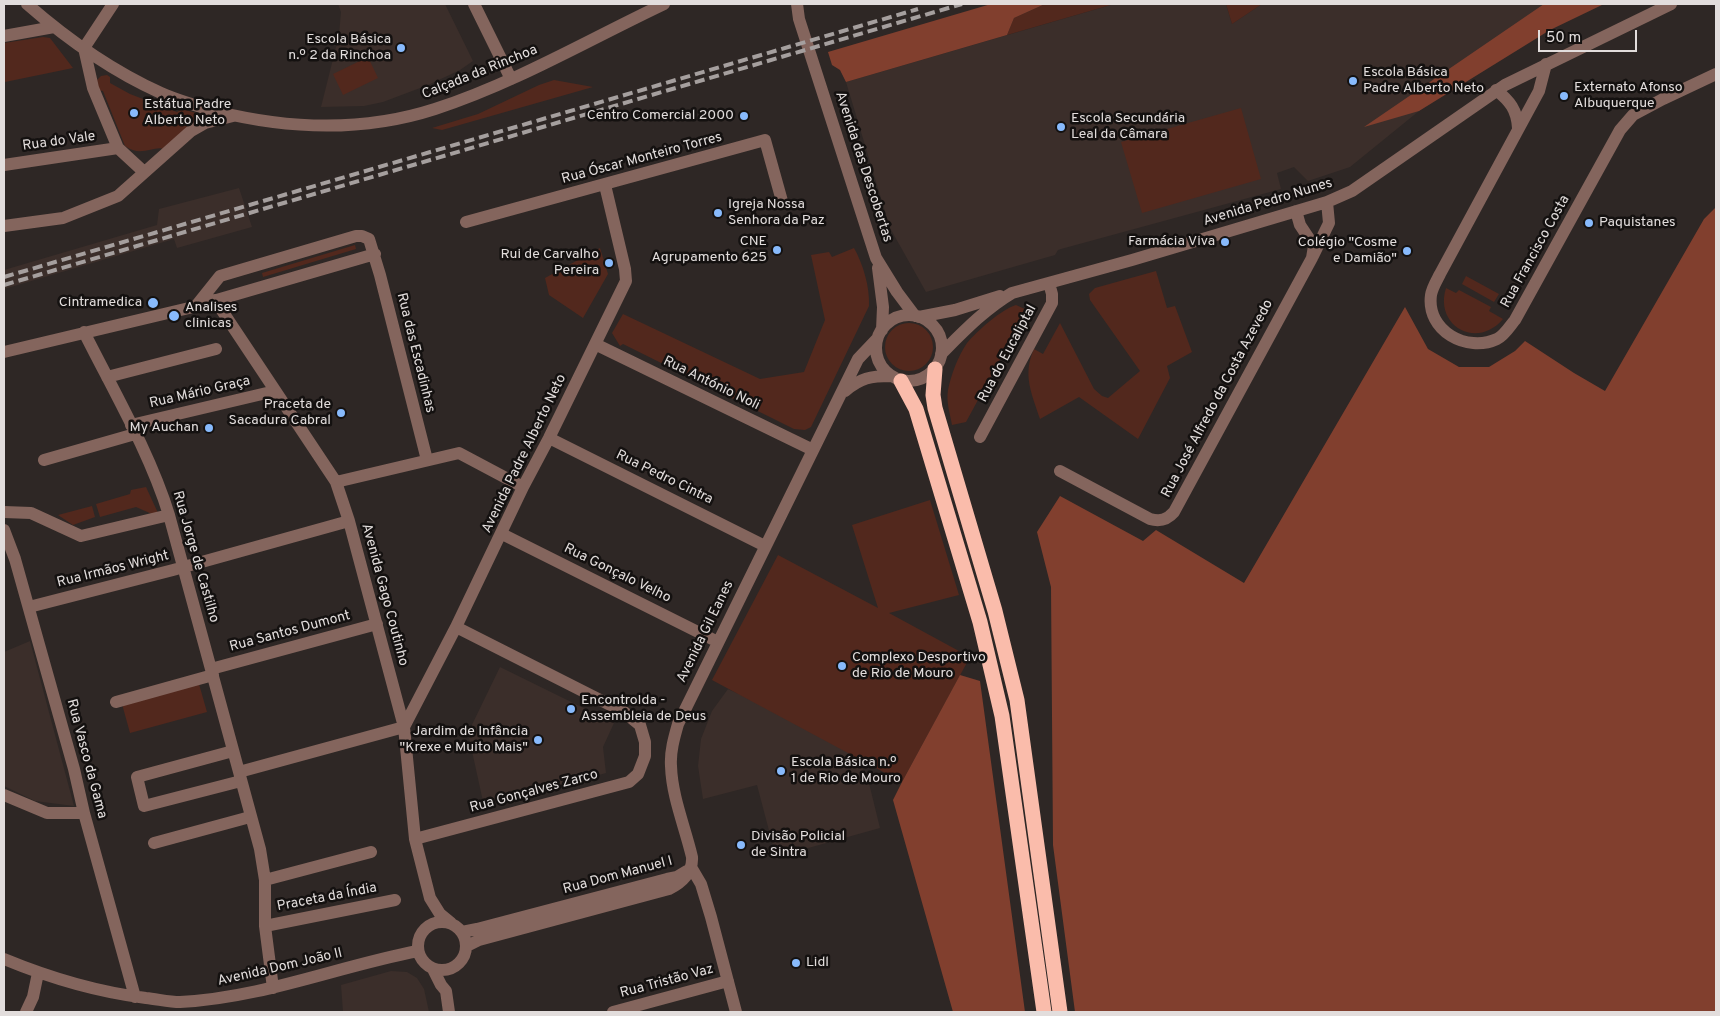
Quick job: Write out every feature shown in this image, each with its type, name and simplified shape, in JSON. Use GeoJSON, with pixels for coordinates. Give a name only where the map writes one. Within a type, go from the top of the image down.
{"type":"FeatureCollection","features":[{"type":"Feature","properties":{"kind":"highway"},"geometry":{"type":"LineString","coordinates":[[935,369],[933,395],[935,408],[995,612],[1017,700],[1060,1012]]}},
{"type":"Feature","properties":{"kind":"highway"},"geometry":{"type":"LineString","coordinates":[[896,378],[912,400],[919,417],[980,622],[1002,716],[1044,1012]]}},
{"type":"Feature","properties":{"kind":"street","name":"Calçada da Rinchoa"},"geometry":{"type":"LineString","coordinates":[[27,4],[54,27],[84,48],[125,75],[162,93],[183,102],[235,116],[301,125],[362,124],[409,117],[434,110],[511,79],[649,7],[664,4]]}},
{"type":"Feature","properties":{"kind":"street"},"geometry":{"type":"LineString","coordinates":[[113,4],[84,48],[93,88],[118,148],[144,172]]}},
{"type":"Feature","properties":{"kind":"street"},"geometry":{"type":"LineString","coordinates":[[474,4],[511,79]]}},
{"type":"Feature","properties":{"kind":"street","name":"Avenida das Descobertas"},"geometry":{"type":"LineString","coordinates":[[786,4],[799,19]]}},
{"type":"Feature","properties":{"kind":"street","name":"Avenida das Descobertas"},"geometry":{"type":"LineString","coordinates":[[797,4],[799,19],[876,258],[897,292],[917,316]]}},
{"type":"Feature","properties":{"kind":"street"},"geometry":{"type":"LineString","coordinates":[[804,33],[807,4]]}},
{"type":"Feature","properties":{"kind":"street","name":"Avenida Pedro Nunes"},"geometry":{"type":"LineString","coordinates":[[942,354],[968,327],[1012,292],[1132,260],[1343,196],[1362,185],[1496,90],[1671,4]]}},
{"type":"Feature","properties":{"kind":"street"},"geometry":{"type":"LineString","coordinates":[[4,36],[54,27]]}},
{"type":"Feature","properties":{"kind":"street","name":"Rua Francisco Costa"},"geometry":{"type":"LineString","coordinates":[[1546,64],[1539,91],[1440,274],[1431,295],[1433,316],[1444,332],[1461,342],[1481,344],[1499,339],[1515,320],[1620,130],[1633,115],[1716,74]]}},
{"type":"Feature","properties":{"kind":"street"},"geometry":{"type":"LineString","coordinates":[[1496,90],[1514,108],[1518,128]]}},
{"type":"Feature","properties":{"kind":"street"},"geometry":{"type":"LineString","coordinates":[[4,226],[63,218],[118,196],[191,131],[205,123],[235,116]]}},
{"type":"Feature","properties":{"kind":"street","name":"Rua Óscar Monteiro Torres"},"geometry":{"type":"LineString","coordinates":[[466,222],[765,140],[782,201]]}},
{"type":"Feature","properties":{"kind":"street","name":"Rua do Vale"},"geometry":{"type":"LineString","coordinates":[[4,165],[118,148]]}},
{"type":"Feature","properties":{"kind":"street","name":"Avenida Padre Alberto Neto"},"geometry":{"type":"LineString","coordinates":[[404,727],[456,627],[523,487],[626,281],[625,269],[605,185]]}},
{"type":"Feature","properties":{"kind":"street"},"geometry":{"type":"LineString","coordinates":[[1312,258],[1329,223],[1327,202]]}},
{"type":"Feature","properties":{"kind":"street"},"geometry":{"type":"LineString","coordinates":[[1296,211],[1300,224],[1314,246],[1312,258]]}},
{"type":"Feature","properties":{"kind":"street"},"geometry":{"type":"LineString","coordinates":[[4,352],[196,306],[374,254],[369,239],[356,236],[227,273],[220,276],[196,306]]}},
{"type":"Feature","properties":{"kind":"street","name":"Rua das Escadinhas"},"geometry":{"type":"LineString","coordinates":[[374,254],[427,460]]}},
{"type":"Feature","properties":{"kind":"street"},"geometry":{"type":"LineString","coordinates":[[876,258],[884,307],[876,348],[877,358],[882,368],[896,378]]}},
{"type":"Feature","properties":{"kind":"street","name":"Rua José Alfredo da Costa Azevedo"},"geometry":{"type":"LineString","coordinates":[[1060,471],[1150,519],[1160,521],[1170,516],[1200,466],[1312,258]]}},
{"type":"Feature","properties":{"kind":"street","name":"Rua do Eucaliptal"},"geometry":{"type":"LineString","coordinates":[[980,437],[1052,303],[1052,294],[1048,282]]}},
{"type":"Feature","properties":{"kind":"street"},"geometry":{"type":"LineString","coordinates":[[879,334],[888,322],[906,315],[917,316],[955,310],[1012,292]]}},
{"type":"Feature","properties":{"kind":"street","name":"Avenida Gago Coutinho"},"geometry":{"type":"LineString","coordinates":[[215,300],[336,482],[349,521],[404,727],[415,839],[430,898],[440,914],[451,923]]}},
{"type":"Feature","properties":{"kind":"street"},"geometry":{"type":"LineString","coordinates":[[842,394],[852,385],[869,377],[896,378],[910,382],[928,376],[935,369],[942,354],[941,340],[937,330],[931,323],[917,316]]}},
{"type":"Feature","properties":{"kind":"street","name":"Rua Jorge de Castilho"},"geometry":{"type":"LineString","coordinates":[[84,332],[133,430],[164,498],[240,776]]}},
{"type":"Feature","properties":{"kind":"street","name":"Avenida Gil Eanes"},"geometry":{"type":"LineString","coordinates":[[736,1012],[701,884],[691,868],[692,857],[689,842],[673,784],[671,766],[674,739],[684,711],[858,359],[879,334]]}},
{"type":"Feature","properties":{"kind":"street","name":"Rua António Noli"},"geometry":{"type":"LineString","coordinates":[[596,344],[813,450]]}},
{"type":"Feature","properties":{"kind":"street"},"geometry":{"type":"LineString","coordinates":[[106,377],[216,349]]}},
{"type":"Feature","properties":{"kind":"street","name":"Rua Mário Graça"},"geometry":{"type":"LineString","coordinates":[[44,460],[133,430],[275,391]]}},
{"type":"Feature","properties":{"kind":"street","name":"Rua Pedro Cintra"},"geometry":{"type":"LineString","coordinates":[[549,438],[766,546]]}},
{"type":"Feature","properties":{"kind":"street"},"geometry":{"type":"LineString","coordinates":[[336,482],[459,453],[523,487]]}},
{"type":"Feature","properties":{"kind":"street"},"geometry":{"type":"LineString","coordinates":[[4,512],[32,513],[81,536],[169,515]]}},
{"type":"Feature","properties":{"kind":"street","name":"Rua Irmãos Wright"},"geometry":{"type":"LineString","coordinates":[[29,607],[184,567],[349,521]]}},
{"type":"Feature","properties":{"kind":"street","name":"Rua Vasco da Gama"},"geometry":{"type":"LineString","coordinates":[[4,530],[16,559],[135,997]]}},
{"type":"Feature","properties":{"kind":"street","name":"Rua Gonçalo Velho"},"geometry":{"type":"LineString","coordinates":[[502,534],[718,642]]}},
{"type":"Feature","properties":{"kind":"street","name":"Rua Santos Dumont"},"geometry":{"type":"LineString","coordinates":[[116,702],[377,624]]}},
{"type":"Feature","properties":{"kind":"street","name":"Rua Gonçalves Zarco"},"geometry":{"type":"LineString","coordinates":[[415,839],[629,782],[638,774],[645,756],[645,742],[640,725],[624,712],[456,627]]}},
{"type":"Feature","properties":{"kind":"street"},"geometry":{"type":"LineString","coordinates":[[233,751],[137,777],[144,806],[404,727]]}},
{"type":"Feature","properties":{"kind":"street","name":"Praceta da Índia"},"geometry":{"type":"LineString","coordinates":[[240,776],[260,849],[265,880],[265,926],[273,988]]}},
{"type":"Feature","properties":{"kind":"street"},"geometry":{"type":"LineString","coordinates":[[4,795],[47,813],[84,813]]}},
{"type":"Feature","properties":{"kind":"street"},"geometry":{"type":"LineString","coordinates":[[154,843],[250,817]]}},
{"type":"Feature","properties":{"kind":"street"},"geometry":{"type":"LineString","coordinates":[[265,880],[371,852]]}},
{"type":"Feature","properties":{"kind":"street","name":"Rua Dom Manuel I"},"geometry":{"type":"LineString","coordinates":[[462,932],[667,880],[683,874],[691,868]]}},
{"type":"Feature","properties":{"kind":"street","name":"Rua Dom Manuel I"},"geometry":{"type":"LineString","coordinates":[[467,946],[480,940],[669,889],[681,882],[691,868]]}},
{"type":"Feature","properties":{"kind":"street","name":"Praceta da Índia"},"geometry":{"type":"LineString","coordinates":[[265,926],[396,900]]}},
{"type":"Feature","properties":{"kind":"street"},"geometry":{"type":"LineString","coordinates":[[443,921],[451,923],[462,932],[467,946],[466,954],[462,961],[454,967],[441,971],[426,965],[421,959],[418,951],[420,937],[430,925],[443,921]]}},
{"type":"Feature","properties":{"kind":"street","name":"Avenida Dom João II"},"geometry":{"type":"LineString","coordinates":[[4,959],[38,973],[79,986],[135,997],[178,1002],[218,999],[273,988],[396,955],[418,951]]}},
{"type":"Feature","properties":{"kind":"street"},"geometry":{"type":"LineString","coordinates":[[446,991],[450,984],[454,967]]}},
{"type":"Feature","properties":{"kind":"street"},"geometry":{"type":"LineString","coordinates":[[433,969],[446,991],[449,1012]]}},
{"type":"Feature","properties":{"kind":"street"},"geometry":{"type":"LineString","coordinates":[[26,1012],[33,997],[38,973]]}},
{"type":"Feature","properties":{"kind":"street","name":"Rua Tristão Vaz"},"geometry":{"type":"LineString","coordinates":[[613,1012],[728,981]]}},
{"type":"Feature","properties":{"kind":"shaded area","name":"Escola Básica n.º 2 da Rinchoa"},"geometry":{"type":"Polygon","coordinates":[[[338,4],[445,4],[473,61],[460,70],[428,85],[383,102],[364,106],[321,107],[339,35],[341,12],[338,4]]]}},
{"type":"Feature","properties":{"kind":"shaded area"},"geometry":{"type":"Polygon","coordinates":[[[991,4],[1045,4],[1014,18],[1007,35],[846,82],[840,70],[832,65],[828,52],[991,4]]]}},
{"type":"Feature","properties":{"kind":"shaded area"},"geometry":{"type":"Polygon","coordinates":[[[1045,4],[1114,4],[1007,35],[1014,18],[1045,4]]]}},
{"type":"Feature","properties":{"kind":"shaded area","name":"Escola Secundária Leal da Câmara"},"geometry":{"type":"Polygon","coordinates":[[[1114,4],[1226,4],[1232,24],[1262,4],[1587,4],[1419,111],[1350,167],[1308,181],[1294,167],[1277,173],[1281,189],[1061,249],[1055,255],[926,292],[890,228],[846,82],[1114,4]]]}},
{"type":"Feature","properties":{"kind":"shaded area"},"geometry":{"type":"Polygon","coordinates":[[[1226,4],[1262,4],[1232,24],[1226,4]]]}},
{"type":"Feature","properties":{"kind":"shaded area"},"geometry":{"type":"Polygon","coordinates":[[[1544,4],[1604,4],[1550,30],[1419,111],[1364,127],[1544,4]]]}},
{"type":"Feature","properties":{"kind":"shaded area"},"geometry":{"type":"Polygon","coordinates":[[[43,37],[50,38],[73,68],[5,82],[4,43],[43,37]]]}},
{"type":"Feature","properties":{"kind":"shaded area"},"geometry":{"type":"Polygon","coordinates":[[[368,57],[378,78],[343,95],[333,74],[368,57]]]}},
{"type":"Feature","properties":{"kind":"shaded area"},"geometry":{"type":"Polygon","coordinates":[[[107,75],[110,77],[110,83],[130,94],[177,112],[182,109],[203,115],[203,120],[164,149],[136,151],[131,149],[125,146],[103,91],[98,90],[97,80],[101,76],[107,75]]]}},
{"type":"Feature","properties":{"kind":"shaded area"},"geometry":{"type":"Polygon","coordinates":[[[554,80],[593,87],[442,130],[432,128],[478,114],[539,85],[554,80]]]}},
{"type":"Feature","properties":{"kind":"shaded area"},"geometry":{"type":"Polygon","coordinates":[[[1241,108],[1261,179],[1142,213],[1121,142],[1241,108]]]}},
{"type":"Feature","properties":{"kind":"shaded area"},"geometry":{"type":"Polygon","coordinates":[[[239,188],[252,227],[177,248],[174,239],[4,289],[4,270],[157,225],[159,209],[239,188]]]}},
{"type":"Feature","properties":{"kind":"shaded area"},"geometry":{"type":"Polygon","coordinates":[[[1716,207],[1716,1012],[1075,1012],[1053,845],[1051,587],[1037,532],[1060,496],[1143,541],[1156,530],[1244,583],[1405,307],[1428,349],[1459,367],[1489,367],[1515,351],[1525,341],[1605,391],[1704,219],[1716,207]]]}},
{"type":"Feature","properties":{"kind":"shaded area"},"geometry":{"type":"Polygon","coordinates":[[[355,245],[356,249],[263,277],[262,273],[355,245]]]}},
{"type":"Feature","properties":{"kind":"shaded area"},"geometry":{"type":"Polygon","coordinates":[[[600,248],[608,274],[583,318],[549,295],[545,278],[600,248]]]}},
{"type":"Feature","properties":{"kind":"shaded area"},"geometry":{"type":"Polygon","coordinates":[[[854,248],[865,276],[869,306],[811,427],[805,430],[794,429],[623,344],[620,346],[612,333],[623,314],[760,379],[804,372],[825,320],[811,255],[829,252],[832,257],[854,248]]]}},
{"type":"Feature","properties":{"kind":"shaded area"},"geometry":{"type":"Polygon","coordinates":[[[1156,271],[1167,308],[1175,306],[1192,352],[1167,366],[1170,378],[1138,439],[1079,397],[1040,419],[1031,393],[1029,376],[1030,358],[1034,349],[1043,354],[1060,323],[1094,389],[1102,396],[1108,398],[1140,371],[1090,300],[1089,294],[1095,288],[1156,271]]]}},
{"type":"Feature","properties":{"kind":"shaded area"},"geometry":{"type":"Polygon","coordinates":[[[1466,276],[1499,294],[1494,302],[1462,284],[1466,276]]]}},
{"type":"Feature","properties":{"kind":"shaded area"},"geometry":{"type":"Polygon","coordinates":[[[1446,288],[1456,293],[1459,290],[1491,307],[1489,311],[1503,319],[1493,328],[1481,333],[1470,333],[1460,329],[1452,323],[1446,313],[1444,302],[1446,288]]]}},
{"type":"Feature","properties":{"kind":"shaded area"},"geometry":{"type":"Polygon","coordinates":[[[1016,305],[1027,310],[966,422],[952,425],[948,390],[961,354],[967,343],[983,327],[1010,307],[1016,305]]]}},
{"type":"Feature","properties":{"kind":"shaded area"},"geometry":{"type":"Polygon","coordinates":[[[909,323],[918,325],[926,330],[931,338],[933,347],[931,356],[926,364],[918,369],[909,371],[900,369],[892,364],[887,356],[885,347],[887,338],[892,330],[900,325],[909,323]]]}},
{"type":"Feature","properties":{"kind":"shaded area"},"geometry":{"type":"Polygon","coordinates":[[[146,487],[158,513],[152,514],[136,507],[100,517],[96,504],[130,494],[131,490],[146,487]]]}},
{"type":"Feature","properties":{"kind":"shaded area","name":"Complexo Desportivo de Rio de Mouro"},"geometry":{"type":"Polygon","coordinates":[[[930,500],[959,595],[889,613],[970,657],[902,782],[712,680],[778,555],[878,608],[852,525],[930,500]]]}},
{"type":"Feature","properties":{"kind":"shaded area"},"geometry":{"type":"Polygon","coordinates":[[[92,506],[95,517],[73,525],[58,515],[92,506]]]}},
{"type":"Feature","properties":{"kind":"shaded area"},"geometry":{"type":"Polygon","coordinates":[[[30,641],[74,806],[35,801],[4,786],[4,652],[30,641]]]}},
{"type":"Feature","properties":{"kind":"shaded area","name":"Jardim de Infância \"Krexe e Muito Mais\""},"geometry":{"type":"Polygon","coordinates":[[[500,667],[614,723],[603,747],[606,773],[484,806],[468,733],[500,667]]]}},
{"type":"Feature","properties":{"kind":"shaded area"},"geometry":{"type":"Polygon","coordinates":[[[960,675],[980,681],[1025,1012],[953,1012],[893,800],[960,675]]]}},
{"type":"Feature","properties":{"kind":"shaded area"},"geometry":{"type":"Polygon","coordinates":[[[199,684],[207,712],[130,733],[122,704],[199,684]]]}},
{"type":"Feature","properties":{"kind":"shaded area","name":"Escola Básica n.º 1 de Rio de Mouro"},"geometry":{"type":"Polygon","coordinates":[[[728,689],[844,742],[867,775],[880,828],[776,857],[757,785],[703,799],[698,766],[701,739],[712,711],[728,689]]]}},
{"type":"Feature","properties":{"kind":"shaded area"},"geometry":{"type":"Polygon","coordinates":[[[391,971],[407,972],[417,978],[424,989],[429,1012],[343,1012],[341,985],[391,971]]]}},
{"type":"Feature","properties":{"kind":"railway"},"geometry":{"type":"LineString","coordinates":[[4,285],[962,4]]}},
{"type":"Feature","properties":{"kind":"railway"},"geometry":{"type":"LineString","coordinates":[[4,277],[918,9]]}},
{"type":"Feature","properties":{"kind":"place","name":"Escola Básica n.º 2 da Rinchoa"},"geometry":{"type":"Point","coordinates":[401,48]}},
{"type":"Feature","properties":{"kind":"place","name":"Escola Básica Padre Alberto Neto"},"geometry":{"type":"Point","coordinates":[1353,81]}},
{"type":"Feature","properties":{"kind":"place","name":"Externato Afonso Albuquerque"},"geometry":{"type":"Point","coordinates":[1564,96]}},
{"type":"Feature","properties":{"kind":"place","name":"Estátua Padre Alberto Neto"},"geometry":{"type":"Point","coordinates":[134,113]}},
{"type":"Feature","properties":{"kind":"place","name":"Centro Comercial 2000"},"geometry":{"type":"Point","coordinates":[744,116]}},
{"type":"Feature","properties":{"kind":"place","name":"Escola Secundária Leal da Câmara"},"geometry":{"type":"Point","coordinates":[1061,127]}},
{"type":"Feature","properties":{"kind":"place","name":"Igreja Nossa Senhora da Paz"},"geometry":{"type":"Point","coordinates":[718,213]}},
{"type":"Feature","properties":{"kind":"place","name":"Paquistanes"},"geometry":{"type":"Point","coordinates":[1589,223]}},
{"type":"Feature","properties":{"kind":"place","name":"Farmácia Viva"},"geometry":{"type":"Point","coordinates":[1225,242]}},
{"type":"Feature","properties":{"kind":"place","name":"CNE Agrupamento 625"},"geometry":{"type":"Point","coordinates":[777,250]}},
{"type":"Feature","properties":{"kind":"place","name":"Colégio \"Cosme e Damião\""},"geometry":{"type":"Point","coordinates":[1407,251]}},
{"type":"Feature","properties":{"kind":"place","name":"Rui de Carvalho Pereira"},"geometry":{"type":"Point","coordinates":[609,263]}},
{"type":"Feature","properties":{"kind":"place","name":"Cintramedica"},"geometry":{"type":"Point","coordinates":[153,303]}},
{"type":"Feature","properties":{"kind":"place","name":"Analises clinicas"},"geometry":{"type":"Point","coordinates":[174,316]}},
{"type":"Feature","properties":{"kind":"place","name":"Praceta de Sacadura Cabral"},"geometry":{"type":"Point","coordinates":[341,413]}},
{"type":"Feature","properties":{"kind":"place","name":"My Auchan"},"geometry":{"type":"Point","coordinates":[209,428]}},
{"type":"Feature","properties":{"kind":"place","name":"Complexo Desportivo de Rio de Mouro"},"geometry":{"type":"Point","coordinates":[842,666]}},
{"type":"Feature","properties":{"kind":"place","name":"EncontroIda - Assembleia de Deus"},"geometry":{"type":"Point","coordinates":[571,709]}},
{"type":"Feature","properties":{"kind":"place","name":"Jardim de Infância \"Krexe e Muito Mais\""},"geometry":{"type":"Point","coordinates":[538,740]}},
{"type":"Feature","properties":{"kind":"place","name":"Escola Básica n.º 1 de Rio de Mouro"},"geometry":{"type":"Point","coordinates":[781,771]}},
{"type":"Feature","properties":{"kind":"place","name":"Divisão Policial de Sintra"},"geometry":{"type":"Point","coordinates":[741,845]}},
{"type":"Feature","properties":{"kind":"place","name":"Lidl"},"geometry":{"type":"Point","coordinates":[796,963]}}]}
